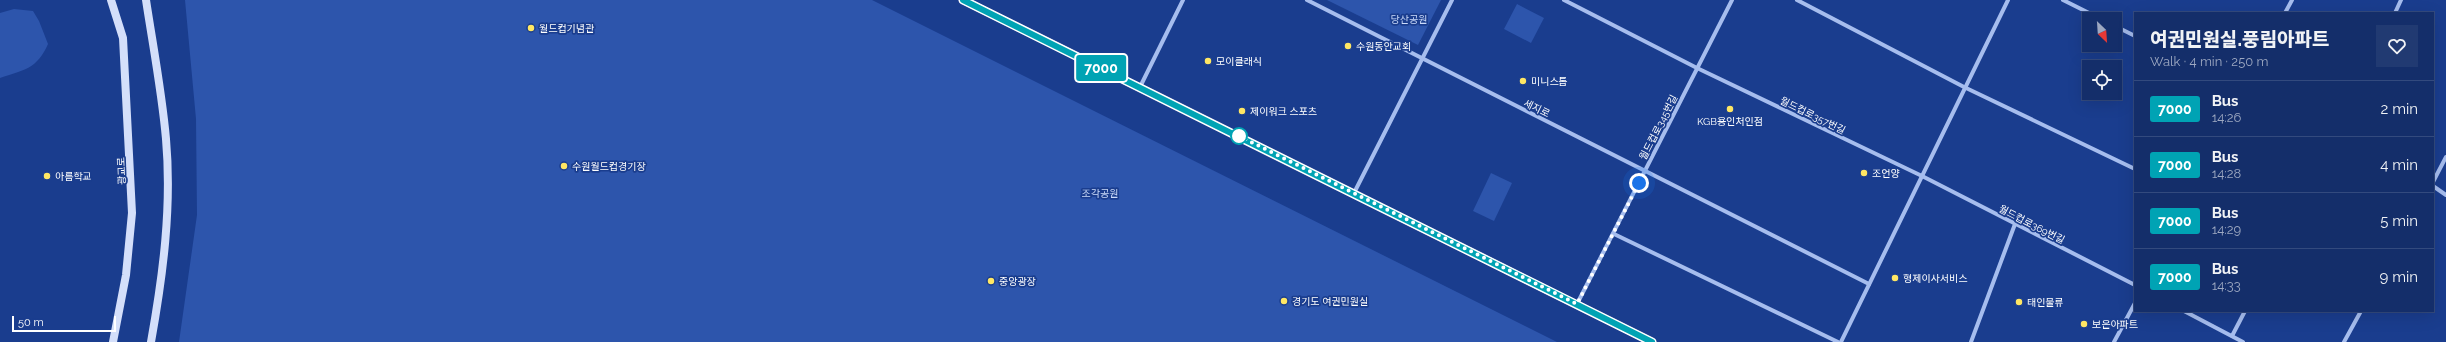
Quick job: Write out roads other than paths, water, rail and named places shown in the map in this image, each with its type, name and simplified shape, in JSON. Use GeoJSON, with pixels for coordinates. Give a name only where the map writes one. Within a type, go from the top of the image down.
{"type":"FeatureCollection","features":[{"type":"Feature","properties":{"kind":"street","name":"광교로"},"geometry":{"type":"LineString","coordinates":[[111,0],[122,38],[132,213],[126,275],[113,342]]}},
{"type":"Feature","properties":{"kind":"street"},"geometry":{"type":"LineString","coordinates":[[146,0],[166,139],[167,233],[163,276],[151,342]]}},
{"type":"Feature","properties":{"kind":"street"},"geometry":{"type":"LineString","coordinates":[[964,0],[1652,342]]}},
{"type":"Feature","properties":{"kind":"street"},"geometry":{"type":"LineString","coordinates":[[1140,87],[1183,0]]}},
{"type":"Feature","properties":{"kind":"street","name":"세지로"},"geometry":{"type":"LineString","coordinates":[[1307,0],[1869,284]]}},
{"type":"Feature","properties":{"kind":"street"},"geometry":{"type":"LineString","coordinates":[[1354,193],[1452,0]]}},
{"type":"Feature","properties":{"kind":"street"},"geometry":{"type":"LineString","coordinates":[[1564,0],[1697,68]]}},
{"type":"Feature","properties":{"kind":"street","name":"월드컵로345번길"},"geometry":{"type":"LineString","coordinates":[[1577,304],[1732,0]]}},
{"type":"Feature","properties":{"kind":"street"},"geometry":{"type":"LineString","coordinates":[[1797,0],[1964,86],[2134,169]]}},
{"type":"Feature","properties":{"kind":"street"},"geometry":{"type":"LineString","coordinates":[[1614,234],[1839,342],[1922,176],[1964,86],[2008,0]]}},
{"type":"Feature","properties":{"kind":"street"},"geometry":{"type":"LineString","coordinates":[[2063,0],[2087,12]]}},
{"type":"Feature","properties":{"kind":"street"},"geometry":{"type":"LineString","coordinates":[[2286,12],[2292,0]]}},
{"type":"Feature","properties":{"kind":"street"},"geometry":{"type":"LineString","coordinates":[[2395,12],[2401,0]]}},
{"type":"Feature","properties":{"kind":"street"},"geometry":{"type":"LineString","coordinates":[[2122,30],[2134,36]]}},
{"type":"Feature","properties":{"kind":"street","name":"월드컵로357번길"},"geometry":{"type":"LineString","coordinates":[[1697,68],[1922,176]]}},
{"type":"Feature","properties":{"kind":"street"},"geometry":{"type":"LineString","coordinates":[[2434,180],[2446,157]]}},
{"type":"Feature","properties":{"kind":"street","name":"월드컵로369번길"},"geometry":{"type":"LineString","coordinates":[[1922,176],[2134,284]]}},
{"type":"Feature","properties":{"kind":"street"},"geometry":{"type":"LineString","coordinates":[[2434,187],[2446,195]]}},
{"type":"Feature","properties":{"kind":"street"},"geometry":{"type":"LineString","coordinates":[[1971,342],[2015,224]]}},
{"type":"Feature","properties":{"kind":"street"},"geometry":{"type":"LineString","coordinates":[[2114,342],[2134,305]]}},
{"type":"Feature","properties":{"kind":"street"},"geometry":{"type":"LineString","coordinates":[[2186,312],[2243,342]]}},
{"type":"Feature","properties":{"kind":"street"},"geometry":{"type":"LineString","coordinates":[[2232,336],[2244,312]]}},
{"type":"Feature","properties":{"kind":"street"},"geometry":{"type":"LineString","coordinates":[[2344,342],[2360,312]]}},
{"type":"Feature","properties":{"kind":"place","name":"월드컵기념관"},"geometry":{"type":"Point","coordinates":[531,28]}},
{"type":"Feature","properties":{"kind":"place","name":"수원동안교회"},"geometry":{"type":"Point","coordinates":[1348,46]}},
{"type":"Feature","properties":{"kind":"place","name":"모이클래식"},"geometry":{"type":"Point","coordinates":[1208,61]}},
{"type":"Feature","properties":{"kind":"place","name":"미니스톱"},"geometry":{"type":"Point","coordinates":[1523,81]}},
{"type":"Feature","properties":{"kind":"place","name":"KGB용인처인점"},"geometry":{"type":"Point","coordinates":[1730,109]}},
{"type":"Feature","properties":{"kind":"place","name":"제이워크 스포츠"},"geometry":{"type":"Point","coordinates":[1242,111]}},
{"type":"Feature","properties":{"kind":"place","name":"수원월드컵경기장"},"geometry":{"type":"Point","coordinates":[564,166]}},
{"type":"Feature","properties":{"kind":"place","name":"조언양"},"geometry":{"type":"Point","coordinates":[1864,173]}},
{"type":"Feature","properties":{"kind":"place","name":"아름학교"},"geometry":{"type":"Point","coordinates":[47,176]}},
{"type":"Feature","properties":{"kind":"place","name":"형제이사서비스"},"geometry":{"type":"Point","coordinates":[1895,278]}},
{"type":"Feature","properties":{"kind":"place","name":"중앙광장"},"geometry":{"type":"Point","coordinates":[991,281]}},
{"type":"Feature","properties":{"kind":"place","name":"경기도 여권민원실"},"geometry":{"type":"Point","coordinates":[1284,301]}},
{"type":"Feature","properties":{"kind":"place","name":"태인물류"},"geometry":{"type":"Point","coordinates":[2019,302]}},
{"type":"Feature","properties":{"kind":"place","name":"보은아파트"},"geometry":{"type":"Point","coordinates":[2084,324]}},
{"type":"Feature","properties":{"kind":"park label","name":"당산공원"},"geometry":{"type":"Point","coordinates":[1409,19]}},
{"type":"Feature","properties":{"kind":"park label","name":"조각공원"},"geometry":{"type":"Point","coordinates":[1100,193]}}]}
